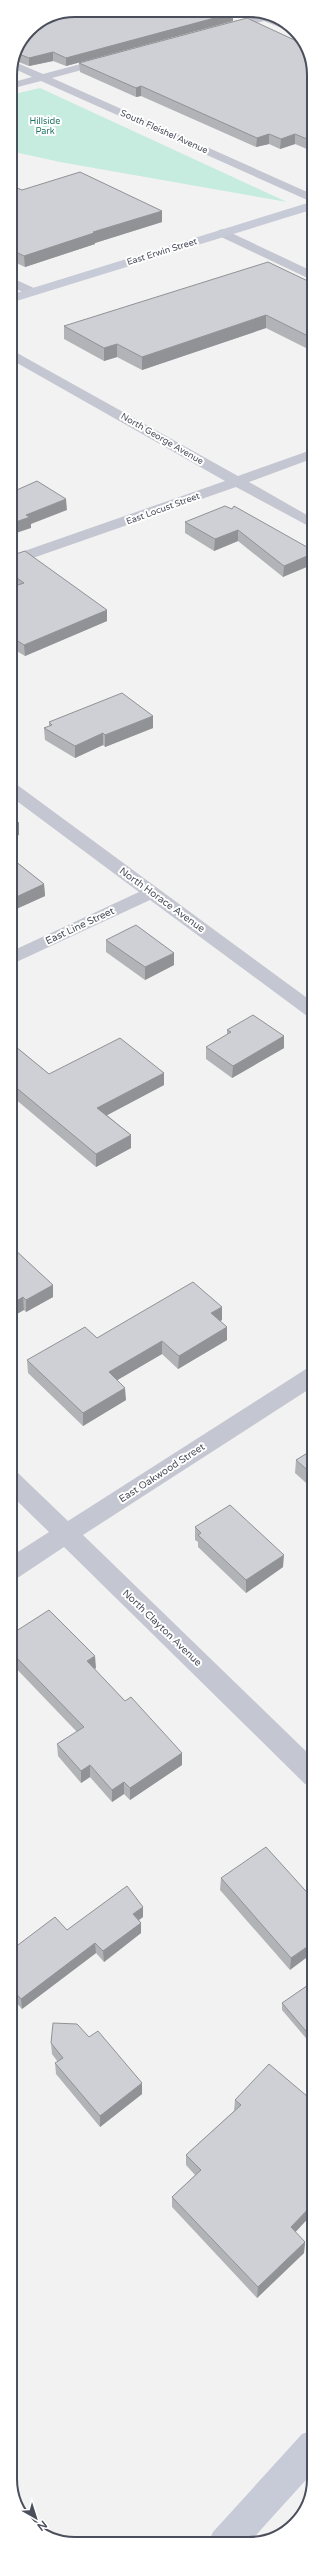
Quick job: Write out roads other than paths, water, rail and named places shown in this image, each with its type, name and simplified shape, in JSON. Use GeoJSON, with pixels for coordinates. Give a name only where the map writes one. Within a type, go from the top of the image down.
{"type":"FeatureCollection","features":[{"type":"Feature","properties":{"kind":"main road","name":"East Erwin Street"},"geometry":{"type":"LineString","coordinates":[[17,297],[307,206]]}},
{"type":"Feature","properties":{"kind":"main road"},"geometry":{"type":"LineString","coordinates":[[231,2537],[307,2454]]}},
{"type":"Feature","properties":{"kind":"street"},"geometry":{"type":"LineString","coordinates":[[210,32],[262,18]]}},
{"type":"Feature","properties":{"kind":"street"},"geometry":{"type":"LineString","coordinates":[[17,84],[115,58]]}},
{"type":"Feature","properties":{"kind":"street","name":"South Fleishel Avenue"},"geometry":{"type":"LineString","coordinates":[[18,67],[307,196]]}},
{"type":"Feature","properties":{"kind":"street"},"geometry":{"type":"LineString","coordinates":[[223,233],[307,274]]}},
{"type":"Feature","properties":{"kind":"street"},"geometry":{"type":"LineString","coordinates":[[17,284],[31,292]]}},
{"type":"Feature","properties":{"kind":"street","name":"North George Avenue"},"geometry":{"type":"LineString","coordinates":[[17,357],[307,522]]}},
{"type":"Feature","properties":{"kind":"street","name":"East Locust Street"},"geometry":{"type":"LineString","coordinates":[[17,559],[82,538],[307,456]]}},
{"type":"Feature","properties":{"kind":"street","name":"North Horace Avenue"},"geometry":{"type":"LineString","coordinates":[[17,793],[307,1007]]}},
{"type":"Feature","properties":{"kind":"street","name":"East Line Street"},"geometry":{"type":"LineString","coordinates":[[17,956],[151,893]]}},
{"type":"Feature","properties":{"kind":"street","name":"East Oakwood Street"},"geometry":{"type":"LineString","coordinates":[[17,1566],[307,1380]]}},
{"type":"Feature","properties":{"kind":"street","name":"North Clayton Avenue"},"geometry":{"type":"LineString","coordinates":[[17,1486],[307,1769]]}},
{"type":"Feature","properties":{"kind":"park label","name":"Hillside Park"},"geometry":{"type":"Point","coordinates":[45,126]}}]}
